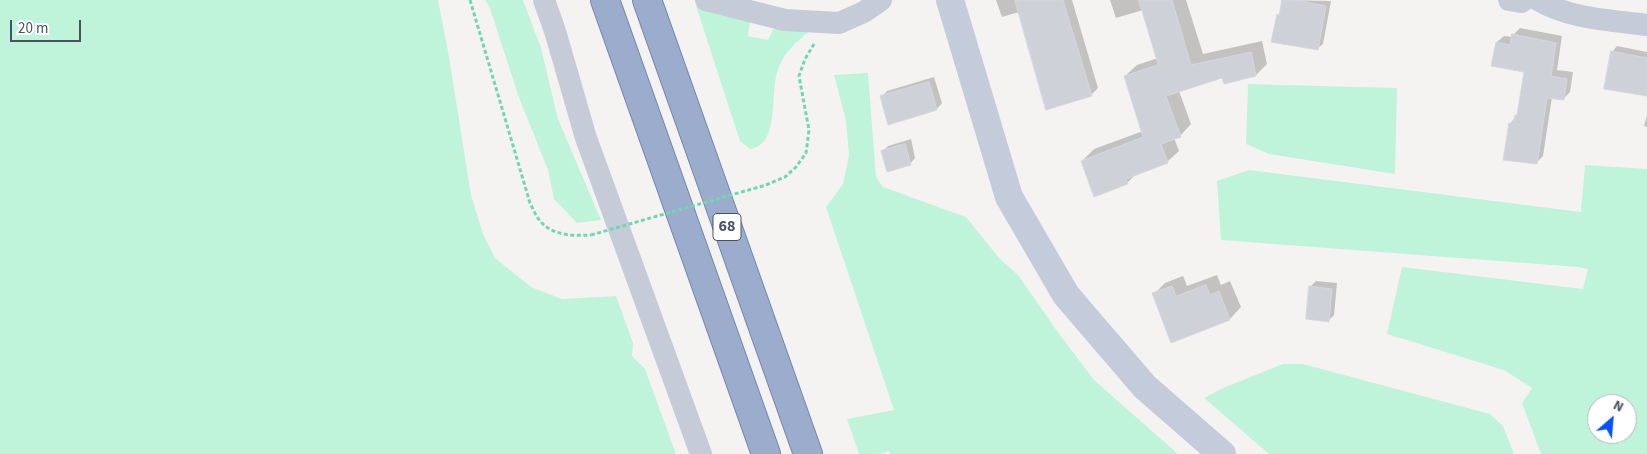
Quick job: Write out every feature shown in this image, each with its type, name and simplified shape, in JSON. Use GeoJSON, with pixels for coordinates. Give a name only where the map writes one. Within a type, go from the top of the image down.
{"type":"FeatureCollection","features":[{"type":"Feature","properties":{"kind":"highway","name":"68"},"geometry":{"type":"LineString","coordinates":[[605,0],[766,454]]}},
{"type":"Feature","properties":{"kind":"highway","name":"68"},"geometry":{"type":"LineString","coordinates":[[647,0],[808,454]]}},
{"type":"Feature","properties":{"kind":"main road"},"geometry":{"type":"LineString","coordinates":[[950,0],[1009,197],[1066,295],[1145,386],[1222,454]]}},
{"type":"Feature","properties":{"kind":"street"},"geometry":{"type":"LineString","coordinates":[[544,0],[586,138],[701,454]]}},
{"type":"Feature","properties":{"kind":"street"},"geometry":{"type":"LineString","coordinates":[[706,0],[785,20],[839,23],[864,12],[881,0]]}},
{"type":"Feature","properties":{"kind":"street"},"geometry":{"type":"LineString","coordinates":[[1509,0],[1521,2],[1524,0]]}},
{"type":"Feature","properties":{"kind":"street"},"geometry":{"type":"LineString","coordinates":[[1538,0],[1548,6],[1578,16],[1647,26]]}},
{"type":"Feature","properties":{"kind":"path"},"geometry":{"type":"LineString","coordinates":[[470,0],[530,203],[540,221],[555,232],[572,236],[591,235],[766,185],[785,177],[796,168],[806,153],[809,130],[799,76],[812,46],[826,32],[839,23]]}},
{"type":"Feature","properties":{"kind":"green space"},"geometry":{"type":"Polygon","coordinates":[[[0,0],[438,0],[471,195],[483,234],[495,258],[531,287],[562,299],[616,296],[633,343],[632,356],[645,369],[676,454],[0,454],[0,0]]]}},
{"type":"Feature","properties":{"kind":"green space"},"geometry":{"type":"Polygon","coordinates":[[[485,0],[523,0],[541,48],[558,119],[601,220],[577,223],[554,199],[548,170],[518,95],[490,8],[485,0]]]}},
{"type":"Feature","properties":{"kind":"green space"},"geometry":{"type":"Polygon","coordinates":[[[696,6],[750,21],[748,36],[768,40],[775,26],[810,31],[793,46],[781,63],[776,77],[773,113],[769,131],[766,139],[756,147],[750,149],[740,141],[696,6]]]}},
{"type":"Feature","properties":{"kind":"green space"},"geometry":{"type":"Polygon","coordinates":[[[868,73],[876,177],[883,187],[966,217],[999,258],[1018,275],[1094,380],[1178,454],[890,454],[889,451],[879,454],[859,454],[847,419],[894,410],[826,207],[843,184],[849,155],[846,121],[834,75],[868,73]]]}},
{"type":"Feature","properties":{"kind":"green space"},"geometry":{"type":"Polygon","coordinates":[[[1248,84],[1397,88],[1395,174],[1269,154],[1246,144],[1248,84]]]}},
{"type":"Feature","properties":{"kind":"green space"},"geometry":{"type":"Polygon","coordinates":[[[1585,165],[1647,169],[1647,454],[1541,454],[1522,403],[1532,388],[1504,370],[1387,334],[1402,267],[1583,289],[1588,269],[1221,240],[1217,181],[1249,170],[1581,212],[1585,165]]]}},
{"type":"Feature","properties":{"kind":"green space"},"geometry":{"type":"Polygon","coordinates":[[[1283,364],[1303,364],[1490,414],[1503,426],[1514,454],[1269,454],[1204,398],[1223,388],[1283,364]]]}},
{"type":"Feature","properties":{"kind":"building"},"geometry":{"type":"Polygon","coordinates":[[[1015,0],[1063,0],[1092,96],[1046,110],[1015,0]]]}},
{"type":"Feature","properties":{"kind":"building"},"geometry":{"type":"Polygon","coordinates":[[[1139,0],[1172,0],[1191,65],[1251,52],[1256,76],[1224,84],[1222,78],[1166,96],[1181,137],[1161,144],[1168,163],[1126,179],[1128,184],[1094,197],[1081,161],[1143,137],[1124,76],[1158,65],[1139,0]]]}},
{"type":"Feature","properties":{"kind":"building"},"geometry":{"type":"Polygon","coordinates":[[[1282,0],[1295,0],[1326,6],[1318,50],[1271,42],[1282,0]]]}},
{"type":"Feature","properties":{"kind":"building"},"geometry":{"type":"Polygon","coordinates":[[[1512,34],[1556,43],[1551,76],[1567,79],[1564,100],[1547,98],[1537,164],[1503,160],[1509,123],[1513,124],[1515,115],[1517,115],[1524,72],[1491,66],[1496,42],[1510,45],[1512,34]]]}},
{"type":"Feature","properties":{"kind":"building"},"geometry":{"type":"Polygon","coordinates":[[[1611,51],[1647,58],[1647,96],[1604,89],[1611,51]]]}},
{"type":"Feature","properties":{"kind":"building"},"geometry":{"type":"Polygon","coordinates":[[[929,82],[937,110],[888,125],[880,96],[929,82]]]}},
{"type":"Feature","properties":{"kind":"building"},"geometry":{"type":"Polygon","coordinates":[[[905,144],[911,165],[887,172],[881,151],[905,144]]]}},
{"type":"Feature","properties":{"kind":"building"},"geometry":{"type":"Polygon","coordinates":[[[1206,285],[1210,295],[1219,291],[1230,320],[1171,343],[1152,293],[1172,286],[1176,296],[1206,285]]]}},
{"type":"Feature","properties":{"kind":"building"},"geometry":{"type":"Polygon","coordinates":[[[1309,286],[1332,289],[1329,322],[1306,319],[1309,286]]]}}]}
